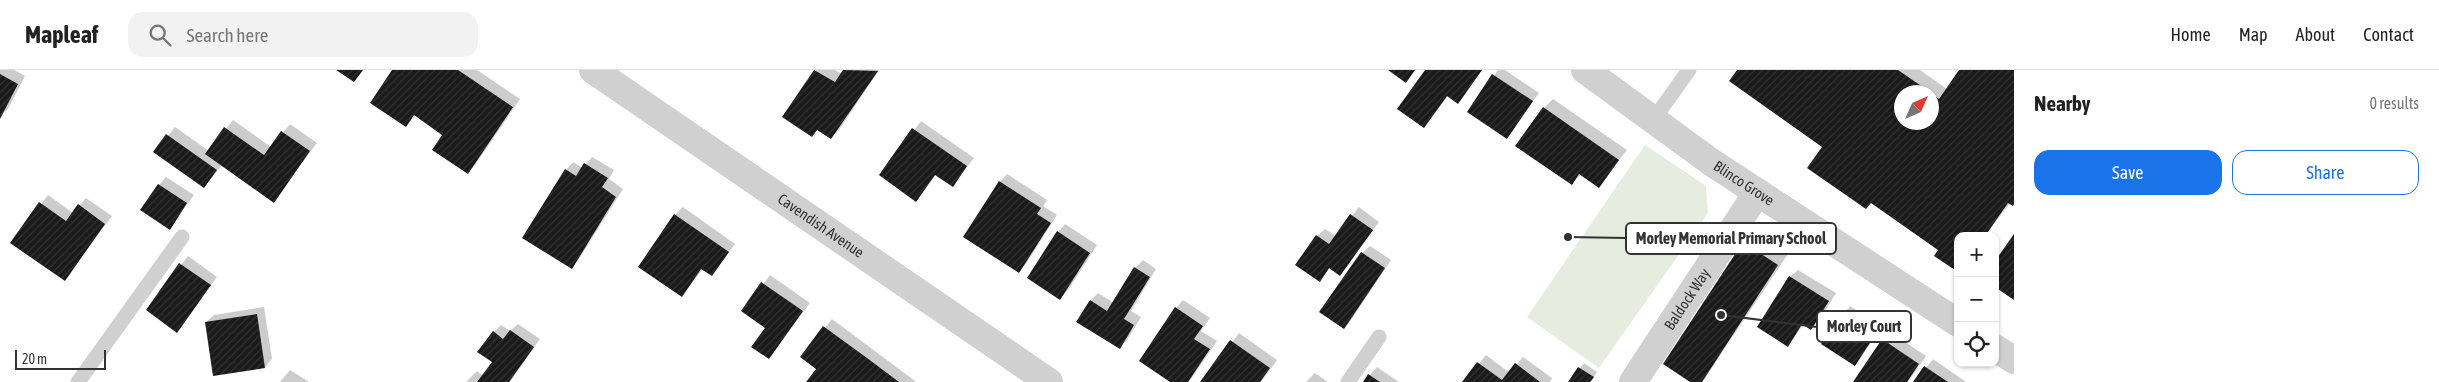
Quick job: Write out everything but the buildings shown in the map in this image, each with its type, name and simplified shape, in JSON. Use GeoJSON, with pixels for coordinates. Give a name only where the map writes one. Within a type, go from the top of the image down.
{"type":"FeatureCollection","features":[{"type":"Feature","properties":{"kind":"street","name":"Cavendish Avenue"},"geometry":{"type":"LineString","coordinates":[[593,70],[1049,382]]}},
{"type":"Feature","properties":{"kind":"street","name":"Blinco Grove"},"geometry":{"type":"LineString","coordinates":[[1585,70],[1757,193],[1956,322]]}},
{"type":"Feature","properties":{"kind":"street","name":"Baldock Way"},"geometry":{"type":"LineString","coordinates":[[1633,382],[1757,193]]}},
{"type":"Feature","properties":{"kind":"street"},"geometry":{"type":"LineString","coordinates":[[1999,351],[2014,360]]}},
{"type":"Feature","properties":{"kind":"lane"},"geometry":{"type":"LineString","coordinates":[[1654,119],[1690,70]]}},
{"type":"Feature","properties":{"kind":"lane"},"geometry":{"type":"LineString","coordinates":[[78,382],[182,237]]}},
{"type":"Feature","properties":{"kind":"lane"},"geometry":{"type":"LineString","coordinates":[[1348,382],[1379,337]]}},
{"type":"Feature","properties":{"kind":"shaded area"},"geometry":{"type":"Polygon","coordinates":[[[1645,145],[1706,186],[1708,213],[1599,368],[1527,317],[1645,145]]]}},
{"type":"Feature","properties":{"kind":"place","name":"Morley Memorial Primary School"},"geometry":{"type":"Point","coordinates":[1568,237]}},
{"type":"Feature","properties":{"kind":"place","name":"Morley Court"},"geometry":{"type":"Point","coordinates":[1721,315]}}]}
